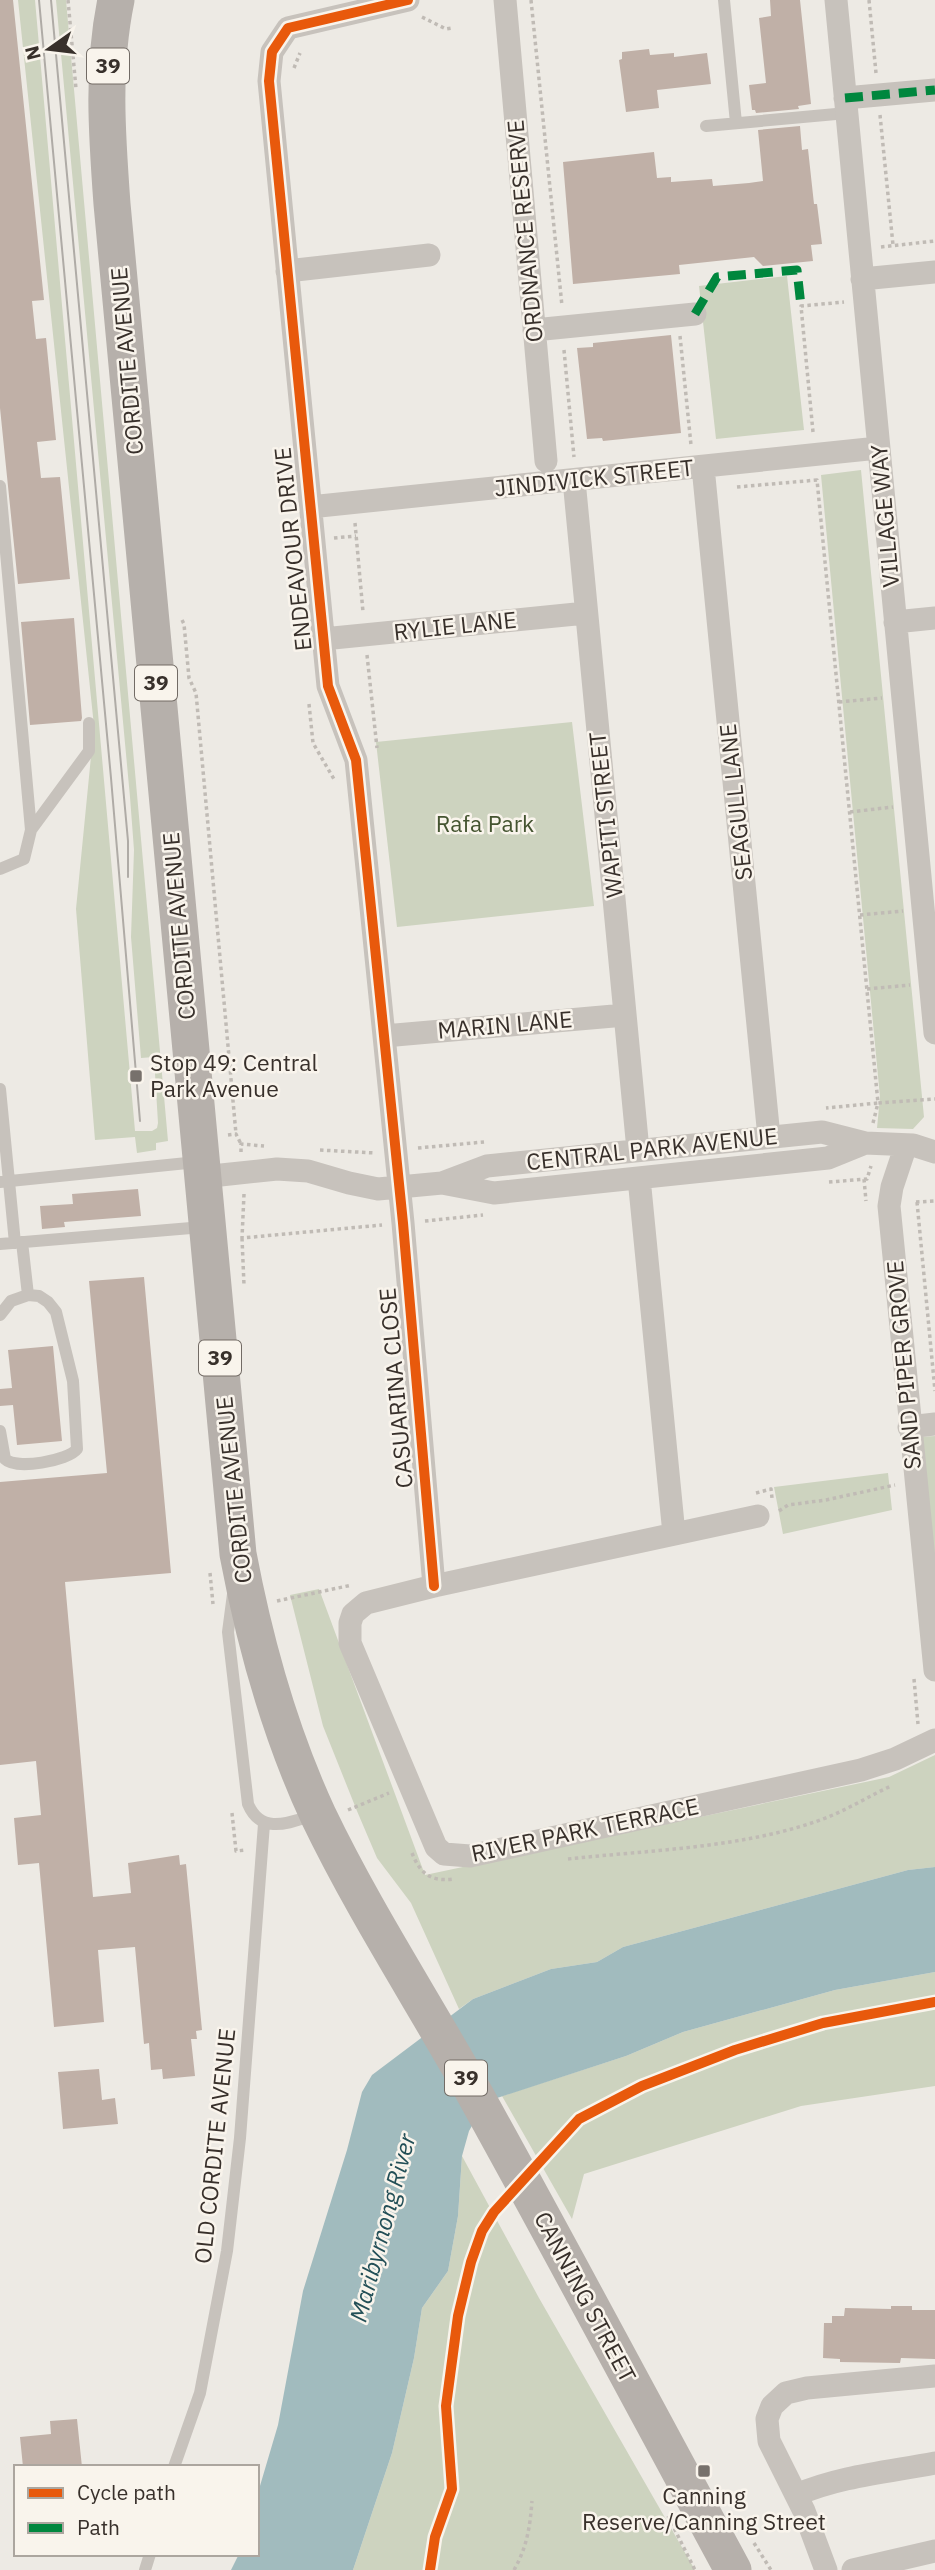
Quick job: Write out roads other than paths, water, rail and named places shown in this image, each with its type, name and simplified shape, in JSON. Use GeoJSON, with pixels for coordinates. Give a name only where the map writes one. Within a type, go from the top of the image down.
{"type":"FeatureCollection","features":[{"type":"Feature","properties":{"kind":"main road","name":"CORDITE AVENUE"},"geometry":{"type":"LineString","coordinates":[[90,0],[90,67],[112,204]]}},
{"type":"Feature","properties":{"kind":"main road","name":"CORDITE AVENUE"},"geometry":{"type":"LineString","coordinates":[[116,0],[108,54],[107,99],[112,204],[238,1553],[256,1640],[274,1704],[318,1814],[372,1915]]}},
{"type":"Feature","properties":{"kind":"main road","name":"CANNING STREET"},"geometry":{"type":"LineString","coordinates":[[372,1915],[466,2078],[733,2570]]}},
{"type":"Feature","properties":{"kind":"street","name":"ORDNANCE RESERVE"},"geometry":{"type":"LineString","coordinates":[[505,0],[546,461]]}},
{"type":"Feature","properties":{"kind":"street","name":"VILLAGE WAY"},"geometry":{"type":"LineString","coordinates":[[836,0],[935,1033]]}},
{"type":"Feature","properties":{"kind":"street","name":"ENDEAVOUR DRIVE"},"geometry":{"type":"LineString","coordinates":[[412,8],[288,29],[272,52],[269,81],[328,686],[356,760],[384,1035],[420,1185]]}},
{"type":"Feature","properties":{"kind":"street"},"geometry":{"type":"LineString","coordinates":[[846,106],[879,95],[935,90]]}},
{"type":"Feature","properties":{"kind":"street"},"geometry":{"type":"LineString","coordinates":[[287,271],[429,255]]}},
{"type":"Feature","properties":{"kind":"street"},"geometry":{"type":"LineString","coordinates":[[862,279],[935,272]]}},
{"type":"Feature","properties":{"kind":"street"},"geometry":{"type":"LineString","coordinates":[[534,330],[687,320]]}},
{"type":"Feature","properties":{"kind":"street","name":"JINDIVICK STREET"},"geometry":{"type":"LineString","coordinates":[[310,507],[878,448]]}},
{"type":"Feature","properties":{"kind":"street","name":"SEAGULL LANE"},"geometry":{"type":"LineString","coordinates":[[703,467],[769,1137]]}},
{"type":"Feature","properties":{"kind":"street","name":"WAPITI STREET"},"geometry":{"type":"LineString","coordinates":[[574,480],[638,1150]]}},
{"type":"Feature","properties":{"kind":"street","name":"RYLIE LANE"},"geometry":{"type":"LineString","coordinates":[[324,639],[586,613]]}},
{"type":"Feature","properties":{"kind":"street"},"geometry":{"type":"LineString","coordinates":[[895,622],[935,618]]}},
{"type":"Feature","properties":{"kind":"street","name":"MARIN LANE"},"geometry":{"type":"LineString","coordinates":[[384,1035],[625,1015]]}},
{"type":"Feature","properties":{"kind":"street","name":"CENTRAL PARK AVENUE"},"geometry":{"type":"LineString","coordinates":[[201,1169],[308,1171],[378,1189],[420,1185],[487,1166],[822,1132],[865,1143],[926,1144]]}},
{"type":"Feature","properties":{"kind":"street","name":"CENTRAL PARK AVENUE"},"geometry":{"type":"LineString","coordinates":[[420,1185],[494,1193],[828,1158],[865,1143]]}},
{"type":"Feature","properties":{"kind":"street","name":"SAND PIPER GROVE"},"geometry":{"type":"LineString","coordinates":[[926,1144],[892,1187],[889,1206],[935,1671]]}},
{"type":"Feature","properties":{"kind":"street"},"geometry":{"type":"LineString","coordinates":[[639,1178],[674,1534]]}},
{"type":"Feature","properties":{"kind":"street","name":"CASUARINA CLOSE"},"geometry":{"type":"LineString","coordinates":[[420,1185],[434,1586]]}},
{"type":"Feature","properties":{"kind":"street"},"geometry":{"type":"LineString","coordinates":[[909,1427],[935,1424]]}},
{"type":"Feature","properties":{"kind":"street","name":"RIVER PARK TERRACE"},"geometry":{"type":"LineString","coordinates":[[766,1515],[434,1586],[366,1603],[353,1614],[349,1634],[351,1643],[432,1842],[444,1854],[470,1856],[861,1770],[895,1759],[935,1740]]}},
{"type":"Feature","properties":{"kind":"street"},"geometry":{"type":"LineString","coordinates":[[826,2570],[796,2495],[769,2441],[767,2419],[772,2406],[786,2393],[807,2388],[935,2376]]}},
{"type":"Feature","properties":{"kind":"street"},"geometry":{"type":"LineString","coordinates":[[796,2495],[821,2484],[855,2476],[935,2463]]}},
{"type":"Feature","properties":{"kind":"street"},"geometry":{"type":"LineString","coordinates":[[713,2532],[743,2570]]}},
{"type":"Feature","properties":{"kind":"street"},"geometry":{"type":"LineString","coordinates":[[853,2570],[935,2551]]}},
{"type":"Feature","properties":{"kind":"lane"},"geometry":{"type":"LineString","coordinates":[[724,0],[736,123]]}},
{"type":"Feature","properties":{"kind":"lane"},"geometry":{"type":"LineString","coordinates":[[706,126],[846,106]]}},
{"type":"Feature","properties":{"kind":"lane"},"geometry":{"type":"LineString","coordinates":[[0,486],[31,830],[24,859],[0,869]]}},
{"type":"Feature","properties":{"kind":"lane"},"geometry":{"type":"LineString","coordinates":[[31,830],[89,751],[89,723]]}},
{"type":"Feature","properties":{"kind":"lane"},"geometry":{"type":"LineString","coordinates":[[0,1089],[4,1181],[19,1242],[28,1295]]}},
{"type":"Feature","properties":{"kind":"lane"},"geometry":{"type":"LineString","coordinates":[[4,1181],[201,1169]]}},
{"type":"Feature","properties":{"kind":"lane"},"geometry":{"type":"LineString","coordinates":[[0,1244],[206,1226]]}},
{"type":"Feature","properties":{"kind":"lane"},"geometry":{"type":"LineString","coordinates":[[0,1315],[11,1301],[28,1295],[48,1302],[56,1312],[73,1381],[77,1449],[65,1459],[15,1465],[9,1463],[3,1454],[0,1431]]}},
{"type":"Feature","properties":{"kind":"lane"},"geometry":{"type":"LineString","coordinates":[[238,1553],[228,1632],[248,1804],[254,1817],[264,1824],[290,1822],[318,1814]]}},
{"type":"Feature","properties":{"kind":"lane","name":"OLD CORDITE AVENUE"},"geometry":{"type":"LineString","coordinates":[[175,2465],[200,2393],[227,2250],[240,2138],[264,1824]]}},
{"type":"Feature","properties":{"kind":"water","name":"Maribyrnong River"},"geometry":{"type":"Polygon","coordinates":[[[935,1867],[935,1972],[835,1990],[683,2032],[626,2056],[497,2098],[481,2110],[469,2131],[462,2156],[458,2216],[448,2271],[422,2308],[414,2358],[392,2453],[353,2570],[231,2570],[238,2556],[259,2556],[259,2489],[278,2425],[303,2291],[347,2150],[362,2092],[372,2075],[473,1999],[551,1969],[597,1962],[623,1947],[908,1870],[935,1867]]]}},
{"type":"Feature","properties":{"kind":"tram line"},"geometry":{"type":"LineString","coordinates":[[39,0],[140,1121]]}},
{"type":"Feature","properties":{"kind":"tram line"},"geometry":{"type":"LineString","coordinates":[[51,0],[128,841],[128,877]]}},
{"type":"Feature","properties":{"kind":"place","name":"Stop 49: Central Park Avenue"},"geometry":{"type":"Point","coordinates":[136,1076]}},
{"type":"Feature","properties":{"kind":"place","name":"Canning Reserve/Canning Street"},"geometry":{"type":"Point","coordinates":[704,2471]}},
{"type":"Feature","properties":{"kind":"park label","name":"Rafa Park"},"geometry":{"type":"Point","coordinates":[485,824]}}]}
